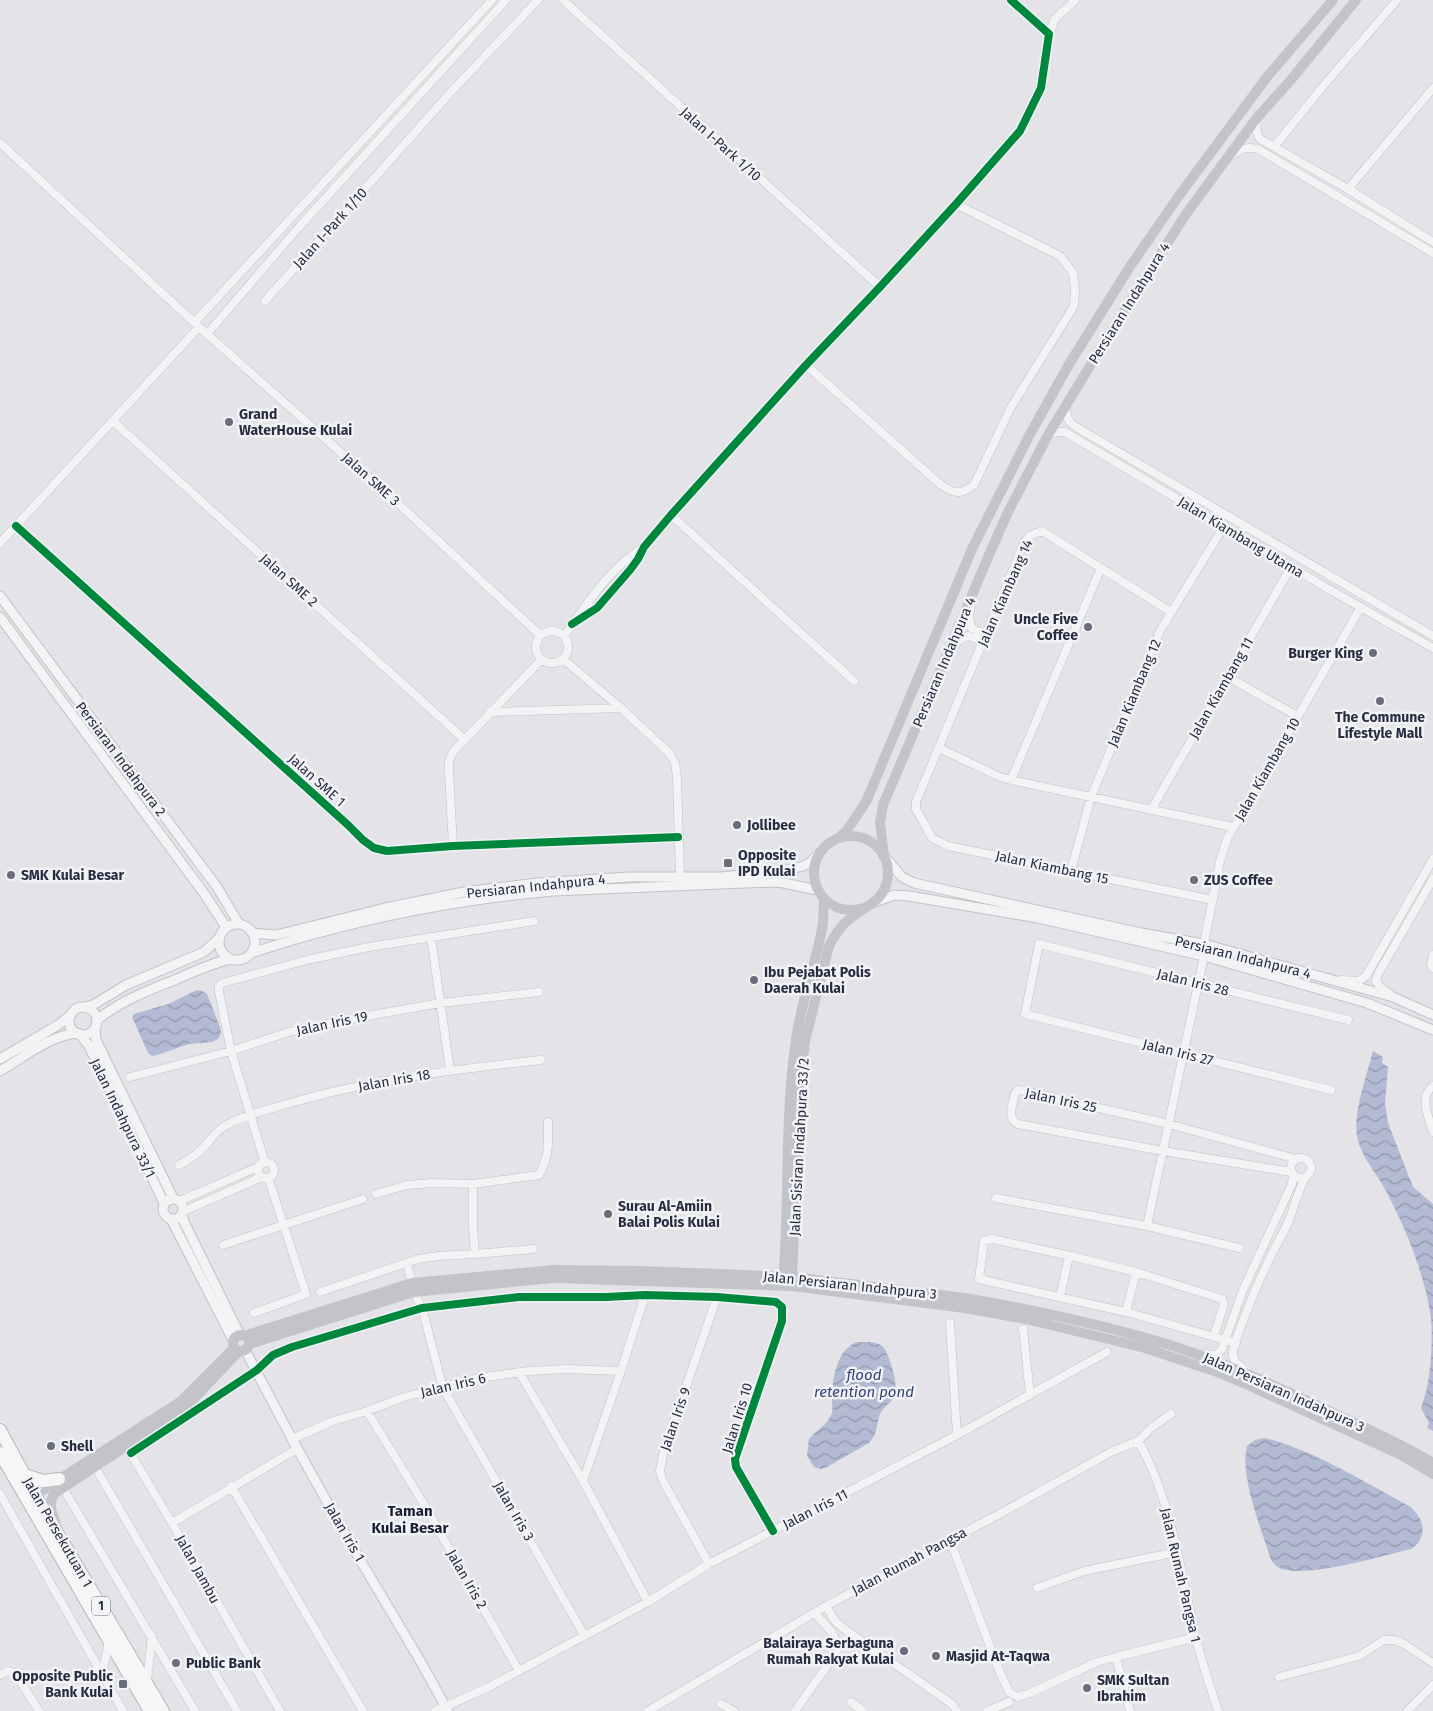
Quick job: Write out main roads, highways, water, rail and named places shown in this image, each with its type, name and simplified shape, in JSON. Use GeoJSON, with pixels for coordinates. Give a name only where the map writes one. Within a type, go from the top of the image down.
{"type":"FeatureCollection","features":[{"type":"Feature","properties":{"kind":"highway","name":"Jalan Persekutuan 1"},"geometry":{"type":"LineString","coordinates":[[0,1430],[25,1475],[33,1501],[150,1711]]}},
{"type":"Feature","properties":{"kind":"highway","name":"Jalan Persekutuan 1"},"geometry":{"type":"LineString","coordinates":[[0,1453],[63,1540],[162,1711]]}},
{"type":"Feature","properties":{"kind":"highway"},"geometry":{"type":"LineString","coordinates":[[25,1475],[43,1481],[61,1483]]}},
{"type":"Feature","properties":{"kind":"main road"},"geometry":{"type":"LineString","coordinates":[[840,837],[853,836],[866,839],[876,846],[884,856],[888,868],[888,880],[883,892],[870,904],[855,910],[844,910],[833,906],[817,890],[814,866],[818,854],[824,847],[840,837],[851,825],[866,802],[972,549],[1028,436],[1068,366],[1129,268],[1178,196],[1267,77],[1333,0]]}},
{"type":"Feature","properties":{"kind":"main road","name":"Persiaran Indahpura 4"},"geometry":{"type":"LineString","coordinates":[[884,856],[880,823],[883,805],[1007,514],[1048,436],[1186,214],[1256,119],[1290,81],[1356,0]]}},
{"type":"Feature","properties":{"kind":"main road","name":"Jalan Sisiran Indahpura 33/2"},"geometry":{"type":"LineString","coordinates":[[788,1281],[787,1164],[791,1092],[796,1040],[803,1002],[823,928],[824,899]]}},
{"type":"Feature","properties":{"kind":"main road","name":"Jalan Sisiran Indahpura 33/2"},"geometry":{"type":"LineString","coordinates":[[788,1281],[799,1102],[805,1040],[829,946],[836,932],[845,922],[870,904]]}},
{"type":"Feature","properties":{"kind":"main road","name":"Jalan Persiaran Indahpura 3"},"geometry":{"type":"LineString","coordinates":[[241,1344],[286,1327],[413,1287],[554,1270],[650,1271],[788,1281],[966,1298],[1079,1321],[1197,1354],[1252,1375],[1407,1447],[1433,1462]]}},
{"type":"Feature","properties":{"kind":"main road","name":"Jalan Persiaran Indahpura 3"},"geometry":{"type":"LineString","coordinates":[[788,1281],[1026,1319],[1145,1348],[1214,1371],[1248,1385],[1401,1455],[1433,1474]]}},
{"type":"Feature","properties":{"kind":"main road"},"geometry":{"type":"LineString","coordinates":[[63,1540],[50,1504],[51,1498],[61,1483],[129,1450],[187,1406],[241,1344]]}},
{"type":"Feature","properties":{"kind":"main road"},"geometry":{"type":"LineString","coordinates":[[33,1501],[180,1402],[241,1344]]}},
{"type":"Feature","properties":{"kind":"water"},"geometry":{"type":"Polygon","coordinates":[[[197,990],[207,994],[220,1027],[221,1034],[218,1039],[212,1042],[189,1044],[152,1056],[148,1053],[132,1017],[134,1014],[168,1004],[197,990]]]}},
{"type":"Feature","properties":{"kind":"water"},"geometry":{"type":"Polygon","coordinates":[[[1373,1051],[1383,1057],[1382,1063],[1388,1067],[1385,1103],[1388,1123],[1413,1187],[1433,1204],[1433,1431],[1427,1428],[1429,1423],[1421,1408],[1429,1376],[1432,1340],[1431,1318],[1420,1270],[1401,1223],[1383,1186],[1362,1152],[1357,1136],[1356,1127],[1359,1105],[1373,1051]]]}},
{"type":"Feature","properties":{"kind":"water","name":"flood retention pond"},"geometry":{"type":"Polygon","coordinates":[[[857,1342],[875,1343],[884,1348],[890,1361],[896,1385],[895,1396],[881,1412],[875,1433],[869,1443],[827,1467],[821,1469],[814,1467],[807,1456],[809,1439],[826,1423],[831,1415],[833,1383],[837,1366],[845,1351],[857,1342]]]}},
{"type":"Feature","properties":{"kind":"water"},"geometry":{"type":"Polygon","coordinates":[[[1265,1438],[1321,1459],[1409,1506],[1421,1522],[1422,1533],[1417,1544],[1411,1549],[1342,1566],[1303,1571],[1287,1570],[1276,1566],[1271,1560],[1257,1519],[1246,1472],[1245,1458],[1247,1446],[1255,1440],[1265,1438]]]}},
{"type":"Feature","properties":{"kind":"place","name":"Grand WaterHouse Kulai"},"geometry":{"type":"Point","coordinates":[229,422]}},
{"type":"Feature","properties":{"kind":"place","name":"Uncle Five Coffee"},"geometry":{"type":"Point","coordinates":[1088,627]}},
{"type":"Feature","properties":{"kind":"place","name":"Burger King"},"geometry":{"type":"Point","coordinates":[1373,653]}},
{"type":"Feature","properties":{"kind":"place","name":"The Commune Lifestyle Mall"},"geometry":{"type":"Point","coordinates":[1380,701]}},
{"type":"Feature","properties":{"kind":"place","name":"Jollibee"},"geometry":{"type":"Point","coordinates":[737,825]}},
{"type":"Feature","properties":{"kind":"place","name":"Opposite IPD Kulai"},"geometry":{"type":"Point","coordinates":[728,863]}},
{"type":"Feature","properties":{"kind":"place","name":"SMK Kulai Besar"},"geometry":{"type":"Point","coordinates":[11,875]}},
{"type":"Feature","properties":{"kind":"place","name":"ZUS Coffee"},"geometry":{"type":"Point","coordinates":[1194,880]}},
{"type":"Feature","properties":{"kind":"place","name":"Ibu Pejabat Polis Daerah Kulai"},"geometry":{"type":"Point","coordinates":[754,980]}},
{"type":"Feature","properties":{"kind":"place","name":"Surau Al-Amiin Balai Polis Kulai"},"geometry":{"type":"Point","coordinates":[608,1214]}},
{"type":"Feature","properties":{"kind":"place","name":"Shell"},"geometry":{"type":"Point","coordinates":[51,1446]}},
{"type":"Feature","properties":{"kind":"place","name":"Balairaya Serbaguna Rumah Rakyat Kulai"},"geometry":{"type":"Point","coordinates":[904,1651]}},
{"type":"Feature","properties":{"kind":"place","name":"Masjid At-Taqwa"},"geometry":{"type":"Point","coordinates":[936,1656]}},
{"type":"Feature","properties":{"kind":"place","name":"Public Bank"},"geometry":{"type":"Point","coordinates":[176,1663]}},
{"type":"Feature","properties":{"kind":"place","name":"Opposite Public Bank Kulai"},"geometry":{"type":"Point","coordinates":[123,1684]}},
{"type":"Feature","properties":{"kind":"place","name":"SMK Sultan Ibrahim"},"geometry":{"type":"Point","coordinates":[1087,1688]}},
{"type":"Feature","properties":{"kind":"district","name":"Taman Kulai Besar"},"geometry":{"type":"Point","coordinates":[410,1520]}}]}
